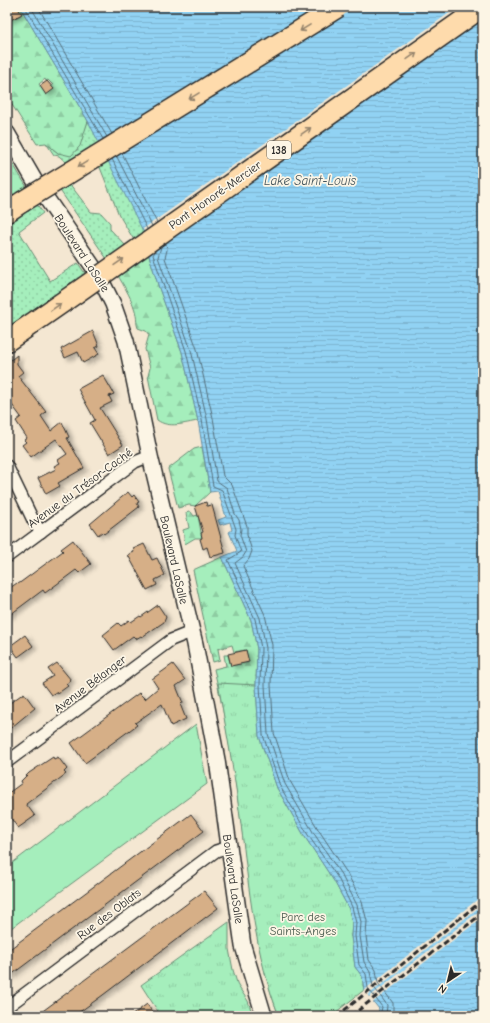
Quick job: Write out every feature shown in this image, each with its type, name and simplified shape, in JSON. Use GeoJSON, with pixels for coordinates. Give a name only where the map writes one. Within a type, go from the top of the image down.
{"type":"FeatureCollection","features":[{"type":"Feature","properties":{"kind":"highway"},"geometry":{"type":"LineString","coordinates":[[15,207],[338,7]]}},
{"type":"Feature","properties":{"kind":"highway","name":"Pont Honoré-Mercier"},"geometry":{"type":"LineString","coordinates":[[7,341],[482,7]]}},
{"type":"Feature","properties":{"kind":"main road","name":"Boulevard LaSalle"},"geometry":{"type":"LineString","coordinates":[[7,133],[36,183],[98,274],[113,304],[129,352],[150,456],[191,632],[216,753],[244,950],[264,1016]]}},
{"type":"Feature","properties":{"kind":"street","name":"Avenue du Trésor-Caché"},"geometry":{"type":"LineString","coordinates":[[7,557],[135,462],[150,456]]}},
{"type":"Feature","properties":{"kind":"street"},"geometry":{"type":"LineString","coordinates":[[7,466],[33,520],[41,532]]}},
{"type":"Feature","properties":{"kind":"street","name":"Avenue Bélanger"},"geometry":{"type":"LineString","coordinates":[[7,762],[171,640],[191,632]]}},
{"type":"Feature","properties":{"kind":"street","name":"Rue des Oblats"},"geometry":{"type":"LineString","coordinates":[[7,1007],[216,851],[229,847]]}},
{"type":"Feature","properties":{"kind":"green space"},"geometry":{"type":"Polygon","coordinates":[[[17,7],[20,7],[88,121],[80,146],[71,156],[58,153],[46,143],[37,144],[7,97],[7,16],[15,18],[21,15],[17,7]],[[45,79],[39,84],[46,94],[53,85],[48,80],[46,81],[45,79]]]}},
{"type":"Feature","properties":{"kind":"green space"},"geometry":{"type":"Polygon","coordinates":[[[88,121],[101,144],[68,164],[59,156],[54,155],[46,143],[58,153],[77,150],[88,121]]]}},
{"type":"Feature","properties":{"kind":"green space"},"geometry":{"type":"Polygon","coordinates":[[[7,159],[13,164],[28,189],[7,202],[7,159]]]}},
{"type":"Feature","properties":{"kind":"green space"},"geometry":{"type":"Polygon","coordinates":[[[108,159],[145,233],[134,240],[119,215],[99,165],[108,159]]]}},
{"type":"Feature","properties":{"kind":"green space"},"geometry":{"type":"Polygon","coordinates":[[[69,183],[91,212],[101,213],[110,223],[110,229],[126,246],[107,259],[59,189],[69,183]]]}},
{"type":"Feature","properties":{"kind":"green space"},"geometry":{"type":"Polygon","coordinates":[[[36,203],[43,213],[19,231],[50,281],[78,263],[86,275],[73,284],[71,282],[68,285],[69,287],[7,329],[7,221],[36,203]]]}},
{"type":"Feature","properties":{"kind":"green space"},"geometry":{"type":"Polygon","coordinates":[[[148,252],[182,352],[198,421],[172,425],[162,423],[157,420],[148,376],[150,368],[145,349],[149,335],[146,331],[138,328],[133,305],[117,274],[148,252]]]}},
{"type":"Feature","properties":{"kind":"green space"},"geometry":{"type":"Polygon","coordinates":[[[202,447],[210,492],[195,506],[189,505],[178,508],[168,469],[194,449],[202,447]]]}},
{"type":"Feature","properties":{"kind":"green space"},"geometry":{"type":"Polygon","coordinates":[[[188,511],[194,516],[198,515],[202,538],[195,538],[185,544],[183,530],[189,528],[186,513],[188,511]]]}},
{"type":"Feature","properties":{"kind":"green space","name":"Parc des Saints-Anges"},"geometry":{"type":"Polygon","coordinates":[[[222,557],[251,620],[257,649],[256,685],[277,788],[352,923],[351,936],[331,1016],[279,1016],[264,969],[254,920],[229,746],[214,669],[226,666],[224,655],[228,655],[231,666],[248,662],[246,650],[234,652],[232,645],[218,649],[220,660],[213,662],[193,570],[222,557]]]}},
{"type":"Feature","properties":{"kind":"green space","name":"Parc des Saints-Anges"},"geometry":{"type":"Polygon","coordinates":[[[218,683],[256,685],[259,736],[277,788],[305,837],[334,881],[349,909],[352,923],[351,936],[355,967],[362,976],[364,990],[331,1016],[279,1016],[271,993],[264,969],[254,922],[236,788],[218,683]]]}},
{"type":"Feature","properties":{"kind":"green space"},"geometry":{"type":"Polygon","coordinates":[[[196,724],[207,784],[7,931],[7,867],[196,724]]]}},
{"type":"Feature","properties":{"kind":"green space"},"geometry":{"type":"Polygon","coordinates":[[[229,922],[229,949],[233,970],[238,986],[248,1001],[253,1016],[161,1016],[141,985],[229,922]]]}},
{"type":"Feature","properties":{"kind":"water","name":"Lake Saint-Louis"},"geometry":{"type":"Polygon","coordinates":[[[20,7],[483,7],[483,1016],[371,1016],[372,1013],[378,1013],[379,1009],[364,990],[362,976],[355,967],[351,936],[352,923],[349,909],[334,881],[305,837],[277,788],[259,736],[256,685],[257,649],[251,620],[222,557],[237,551],[229,532],[232,530],[230,522],[220,525],[218,520],[226,517],[218,491],[210,492],[198,421],[182,352],[148,252],[152,249],[88,121],[20,7]]]}},
{"type":"Feature","properties":{"kind":"pier"},"geometry":{"type":"Polygon","coordinates":[[[458,7],[483,7],[483,19],[156,250],[152,249],[143,229],[458,7]]]}},
{"type":"Feature","properties":{"kind":"pier"},"geometry":{"type":"Polygon","coordinates":[[[483,895],[483,904],[367,996],[363,991],[483,895]]]}},
{"type":"Feature","properties":{"kind":"pier"},"geometry":{"type":"Polygon","coordinates":[[[483,908],[483,917],[372,1003],[368,998],[483,908]]]}},
{"type":"Feature","properties":{"kind":"building"},"geometry":{"type":"Polygon","coordinates":[[[7,7],[17,7],[22,14],[7,22],[7,7]]]}},
{"type":"Feature","properties":{"kind":"building"},"geometry":{"type":"Polygon","coordinates":[[[47,81],[54,89],[46,95],[40,86],[47,81]]]}},
{"type":"Feature","properties":{"kind":"building"},"geometry":{"type":"Polygon","coordinates":[[[93,331],[99,346],[95,348],[99,354],[83,363],[78,352],[65,358],[61,349],[93,331]]]}},
{"type":"Feature","properties":{"kind":"building"},"geometry":{"type":"Polygon","coordinates":[[[17,355],[17,364],[23,372],[18,376],[46,412],[41,416],[51,431],[62,422],[69,437],[67,438],[84,468],[58,483],[60,486],[46,494],[38,478],[56,469],[54,466],[60,463],[58,460],[67,454],[56,439],[31,457],[22,445],[26,442],[24,440],[27,438],[16,421],[21,417],[7,398],[7,363],[17,355]]]}},
{"type":"Feature","properties":{"kind":"building"},"geometry":{"type":"Polygon","coordinates":[[[103,375],[114,394],[109,396],[112,402],[100,408],[123,445],[109,454],[90,423],[95,420],[78,389],[103,375]]]}},
{"type":"Feature","properties":{"kind":"building"},"geometry":{"type":"Polygon","coordinates":[[[128,492],[132,497],[134,495],[139,502],[137,503],[139,507],[104,534],[102,532],[98,535],[90,524],[128,492]]]}},
{"type":"Feature","properties":{"kind":"building"},"geometry":{"type":"Polygon","coordinates":[[[206,502],[207,506],[212,505],[225,553],[210,557],[207,547],[203,549],[200,539],[202,538],[201,533],[203,532],[195,506],[206,502]]]}},
{"type":"Feature","properties":{"kind":"building"},"geometry":{"type":"Polygon","coordinates":[[[73,540],[91,564],[79,573],[76,570],[45,593],[43,590],[7,617],[7,590],[21,582],[63,551],[61,549],[73,540]]]}},
{"type":"Feature","properties":{"kind":"building"},"geometry":{"type":"Polygon","coordinates":[[[144,544],[152,560],[157,558],[165,575],[155,580],[157,585],[147,590],[128,555],[134,552],[133,549],[144,544]]]}},
{"type":"Feature","properties":{"kind":"building"},"geometry":{"type":"Polygon","coordinates":[[[158,605],[166,617],[164,622],[142,637],[141,636],[136,639],[133,636],[114,650],[103,635],[118,623],[121,626],[129,620],[131,622],[158,605]]]}},
{"type":"Feature","properties":{"kind":"building"},"geometry":{"type":"Polygon","coordinates":[[[25,635],[33,646],[18,657],[10,646],[25,635]]]}},
{"type":"Feature","properties":{"kind":"building"},"geometry":{"type":"Polygon","coordinates":[[[246,650],[249,662],[231,666],[228,654],[246,650]]]}},
{"type":"Feature","properties":{"kind":"building"},"geometry":{"type":"Polygon","coordinates":[[[57,663],[71,680],[66,684],[68,686],[57,694],[56,692],[51,695],[42,683],[53,676],[48,669],[57,663]]]}},
{"type":"Feature","properties":{"kind":"building"},"geometry":{"type":"Polygon","coordinates":[[[173,664],[185,680],[176,686],[183,703],[180,704],[186,719],[171,726],[162,704],[135,723],[137,725],[85,763],[71,743],[139,693],[145,699],[158,688],[152,679],[173,664]]]}},
{"type":"Feature","properties":{"kind":"building"},"geometry":{"type":"Polygon","coordinates":[[[24,693],[35,708],[7,731],[7,705],[24,693]]]}},
{"type":"Feature","properties":{"kind":"building"},"geometry":{"type":"Polygon","coordinates":[[[53,757],[54,759],[58,757],[67,769],[64,772],[66,774],[26,804],[35,816],[18,828],[7,813],[7,794],[22,783],[21,781],[29,773],[53,757]]]}},
{"type":"Feature","properties":{"kind":"building"},"geometry":{"type":"Polygon","coordinates":[[[191,814],[204,831],[7,978],[7,951],[191,814]]]}},
{"type":"Feature","properties":{"kind":"building"},"geometry":{"type":"Polygon","coordinates":[[[204,891],[218,908],[103,995],[74,1016],[36,1016],[204,891]]]}},
{"type":"Feature","properties":{"kind":"building"},"geometry":{"type":"Polygon","coordinates":[[[147,1004],[155,1016],[131,1016],[147,1004]]]}},
{"type":"Feature","properties":{"kind":"railway"},"geometry":{"type":"LineString","coordinates":[[337,1016],[483,900]]}},
{"type":"Feature","properties":{"kind":"railway"},"geometry":{"type":"LineString","coordinates":[[351,1016],[483,913]]}}]}
